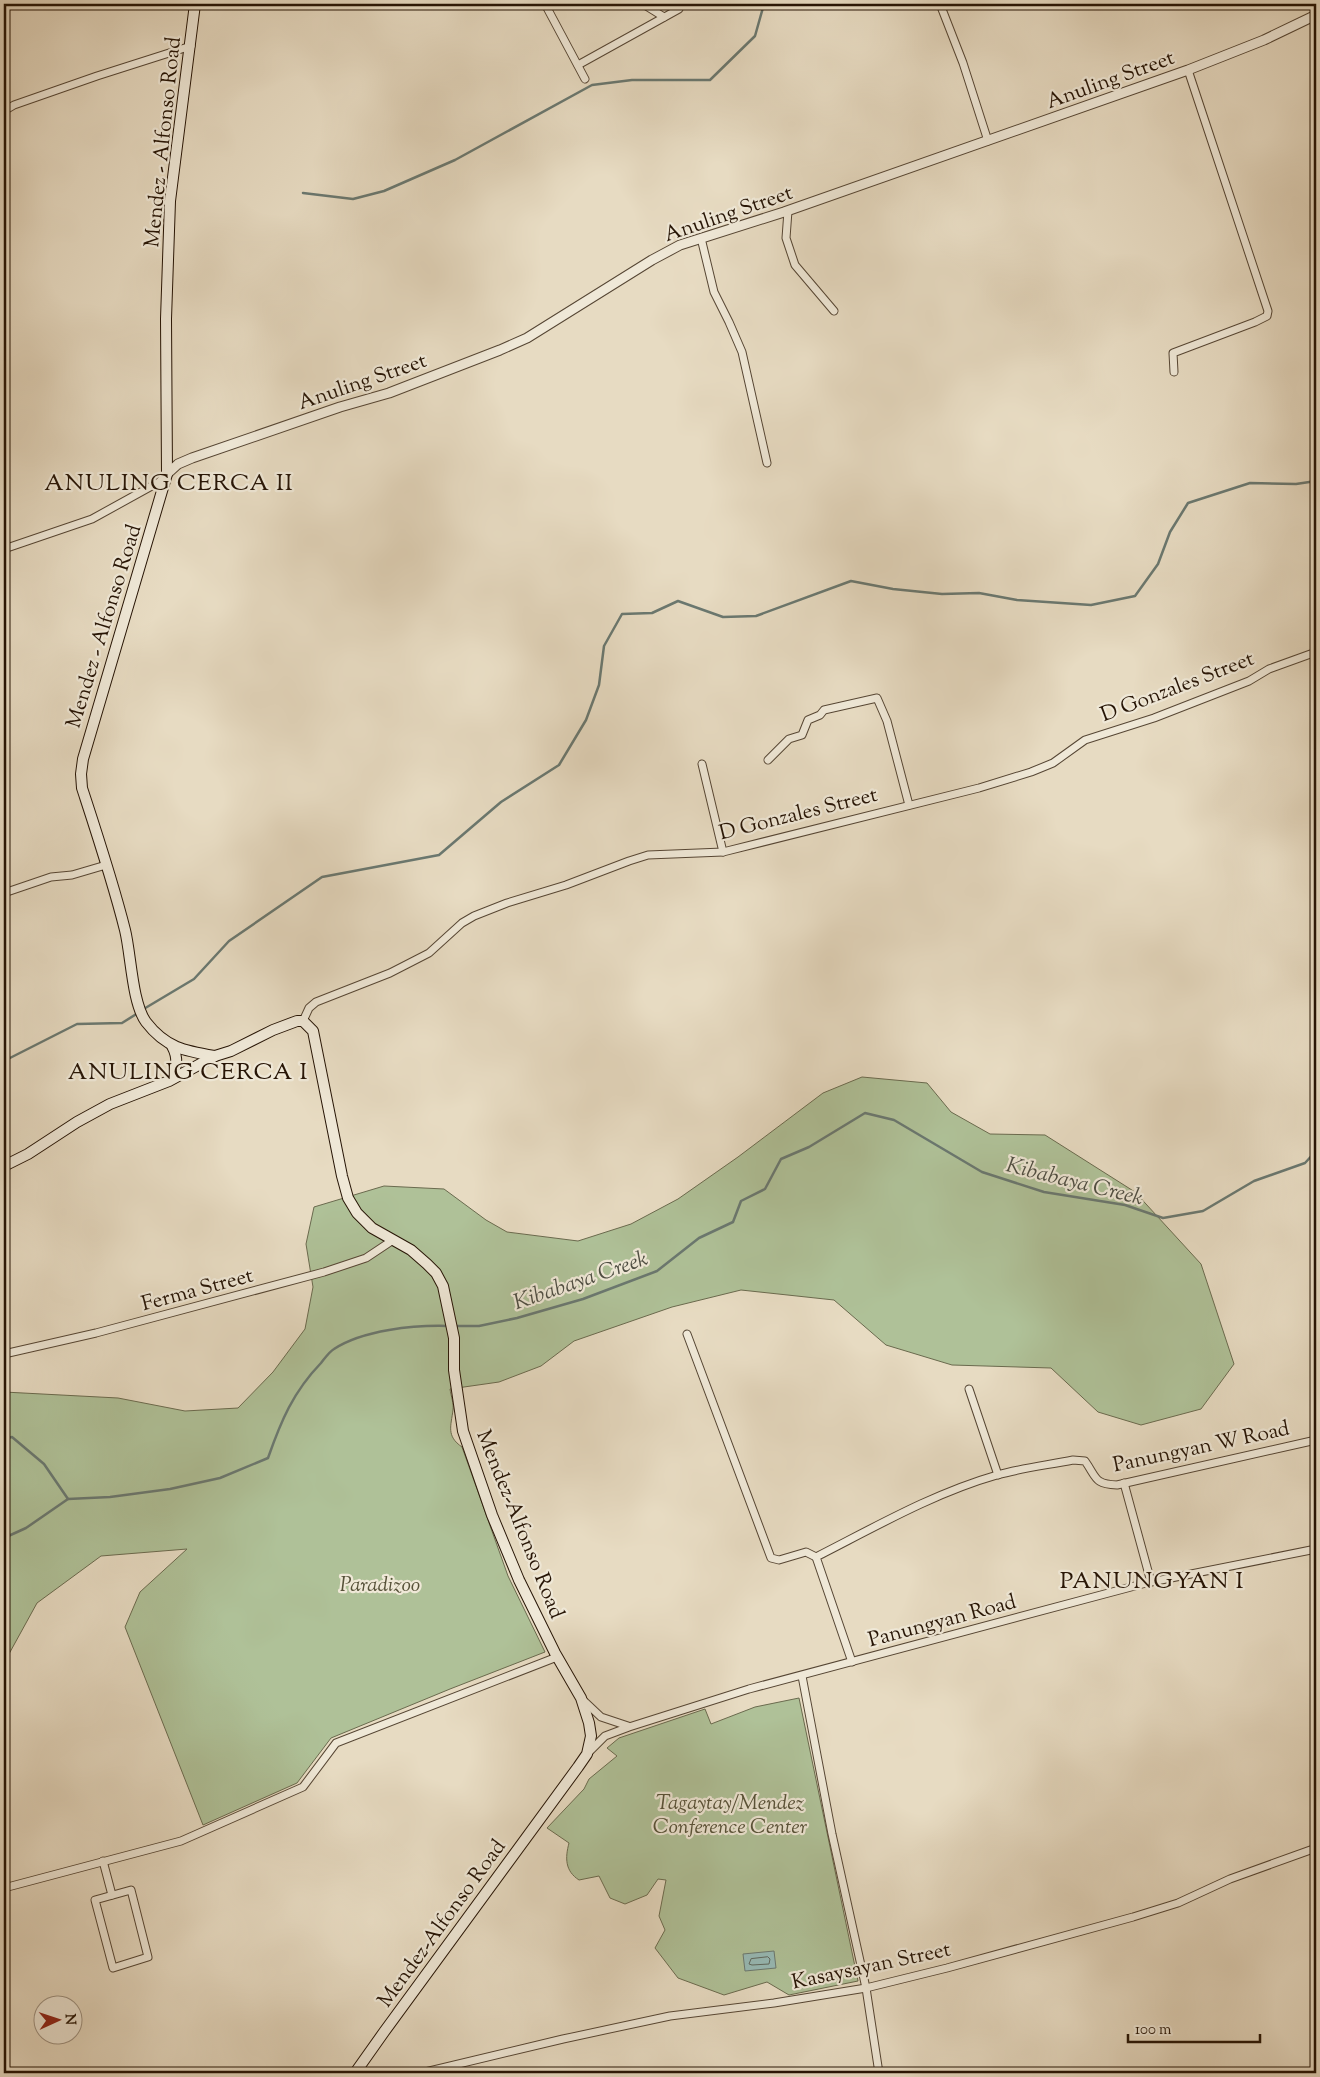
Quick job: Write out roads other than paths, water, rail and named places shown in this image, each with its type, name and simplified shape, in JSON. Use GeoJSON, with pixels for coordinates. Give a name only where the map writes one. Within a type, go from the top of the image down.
{"type":"FeatureCollection","features":[{"type":"Feature","properties":{"kind":"main road","name":"Mendez - Alfonso Road"},"geometry":{"type":"LineString","coordinates":[[195,4],[170,200],[166,319],[167,474],[83,759],[81,774],[82,788],[125,931],[138,1000],[145,1020],[158,1036],[172,1046],[215,1056]]}},
{"type":"Feature","properties":{"kind":"main road"},"geometry":{"type":"LineString","coordinates":[[4,1166],[28,1154],[77,1122],[110,1104],[169,1081],[215,1056],[231,1051],[286,1025],[303,1021]]}},
{"type":"Feature","properties":{"kind":"main road","name":"Mendez-Alfonso Road"},"geometry":{"type":"LineString","coordinates":[[303,1021],[314,1031],[348,1198],[362,1218],[372,1228],[411,1250],[436,1273],[443,1286],[454,1338],[454,1370],[463,1432],[492,1515],[519,1580],[557,1657],[581,1698],[591,1736],[587,1754],[355,2073]]}},
{"type":"Feature","properties":{"kind":"main road"},"geometry":{"type":"LineString","coordinates":[[169,1081],[177,1065],[176,1054],[172,1046]]}},
{"type":"Feature","properties":{"kind":"street"},"geometry":{"type":"LineString","coordinates":[[545,4],[585,79]]}},
{"type":"Feature","properties":{"kind":"street"},"geometry":{"type":"LineString","coordinates":[[643,4],[664,17]]}},
{"type":"Feature","properties":{"kind":"street"},"geometry":{"type":"LineString","coordinates":[[940,4],[963,63],[988,141]]}},
{"type":"Feature","properties":{"kind":"street"},"geometry":{"type":"LineString","coordinates":[[578,65],[679,9]]}},
{"type":"Feature","properties":{"kind":"street","name":"Anuling Street"},"geometry":{"type":"LineString","coordinates":[[167,474],[178,464],[201,455],[340,407],[389,393],[528,338],[652,260],[680,245],[788,211],[1188,70],[1264,40],[1316,15]]}},
{"type":"Feature","properties":{"kind":"street"},"geometry":{"type":"LineString","coordinates":[[4,111],[97,76],[191,46]]}},
{"type":"Feature","properties":{"kind":"street"},"geometry":{"type":"LineString","coordinates":[[1174,372],[1174,353],[1254,322],[1267,316],[1268,311],[1188,70]]}},
{"type":"Feature","properties":{"kind":"street"},"geometry":{"type":"LineString","coordinates":[[788,211],[786,238],[795,264],[834,311]]}},
{"type":"Feature","properties":{"kind":"street"},"geometry":{"type":"LineString","coordinates":[[701,238],[714,292],[742,352],[767,463]]}},
{"type":"Feature","properties":{"kind":"street"},"geometry":{"type":"LineString","coordinates":[[4,549],[92,519],[159,482],[167,474]]}},
{"type":"Feature","properties":{"kind":"street","name":"D Gonzales Street"},"geometry":{"type":"LineString","coordinates":[[303,1021],[309,1008],[316,1002],[390,973],[429,953],[462,923],[490,910],[592,876],[629,860],[648,855],[723,852],[979,788],[1031,772],[1053,763],[1086,740],[1154,718],[1249,682],[1269,670],[1316,652]]}},
{"type":"Feature","properties":{"kind":"street"},"geometry":{"type":"LineString","coordinates":[[768,760],[789,738],[802,735],[808,720],[824,710],[877,698],[887,721],[909,805]]}},
{"type":"Feature","properties":{"kind":"street"},"geometry":{"type":"LineString","coordinates":[[702,764],[723,852]]}},
{"type":"Feature","properties":{"kind":"street"},"geometry":{"type":"LineString","coordinates":[[4,893],[51,877],[72,875],[106,865]]}},
{"type":"Feature","properties":{"kind":"street","name":"Ferma Street"},"geometry":{"type":"LineString","coordinates":[[4,1354],[96,1334],[315,1274],[366,1258],[393,1240]]}},
{"type":"Feature","properties":{"kind":"street"},"geometry":{"type":"LineString","coordinates":[[686,1334],[771,1558],[779,1560],[806,1552],[816,1557],[852,1662]]}},
{"type":"Feature","properties":{"kind":"street"},"geometry":{"type":"LineString","coordinates":[[969,1389],[998,1475]]}},
{"type":"Feature","properties":{"kind":"street","name":"Panungyan W Road"},"geometry":{"type":"LineString","coordinates":[[816,1557],[916,1507],[968,1485],[998,1475],[1080,1460],[1085,1461],[1100,1484],[1124,1484],[1316,1440]]}},
{"type":"Feature","properties":{"kind":"street"},"geometry":{"type":"LineString","coordinates":[[1124,1484],[1151,1582]]}},
{"type":"Feature","properties":{"kind":"street","name":"Panungyan Road"},"geometry":{"type":"LineString","coordinates":[[587,1754],[605,1736],[628,1726],[749,1689],[1151,1582],[1316,1549]]}},
{"type":"Feature","properties":{"kind":"street"},"geometry":{"type":"LineString","coordinates":[[4,1888],[181,1841],[303,1787],[336,1743],[557,1657]]}},
{"type":"Feature","properties":{"kind":"street"},"geometry":{"type":"LineString","coordinates":[[802,1676],[832,1834],[866,1988],[879,2073]]}},
{"type":"Feature","properties":{"kind":"street"},"geometry":{"type":"LineString","coordinates":[[581,1698],[600,1717],[628,1726]]}},
{"type":"Feature","properties":{"kind":"street","name":"Kasaysayan Street"},"geometry":{"type":"LineString","coordinates":[[421,2073],[670,2016],[774,2003],[866,1988],[947,1968],[1178,1903],[1230,1879],[1316,1848]]}},
{"type":"Feature","properties":{"kind":"street"},"geometry":{"type":"LineString","coordinates":[[103,1862],[112,1895]]}},
{"type":"Feature","properties":{"kind":"street"},"geometry":{"type":"LineString","coordinates":[[131,1890],[148,1957],[113,1968],[94,1900],[112,1895],[131,1890]]}},
{"type":"Feature","properties":{"kind":"water"},"geometry":{"type":"Polygon","coordinates":[[[774,1951],[776,1968],[745,1971],[743,1954],[774,1951]]]}},
{"type":"Feature","properties":{"kind":"waterway"},"geometry":{"type":"LineString","coordinates":[[303,193],[353,199],[384,191],[455,160],[592,85],[632,80],[710,80],[755,36],[764,4]]}},
{"type":"Feature","properties":{"kind":"waterway"},"geometry":{"type":"LineString","coordinates":[[142,1010],[194,979],[229,941],[322,877],[439,855],[501,802],[559,765],[586,720],[599,685],[604,646],[622,614],[652,613],[678,601],[723,617],[756,616],[851,581],[893,589],[942,594],[979,593],[1017,600],[1091,605],[1135,596],[1158,564],[1170,532],[1188,503],[1250,483],[1296,484],[1316,481]]}},
{"type":"Feature","properties":{"kind":"waterway"},"geometry":{"type":"LineString","coordinates":[[4,1061],[77,1024],[122,1023],[138,1013]]}},
{"type":"Feature","properties":{"kind":"waterway","name":"Kibabaya Creek"},"geometry":{"type":"LineString","coordinates":[[454,1326],[479,1326],[517,1318],[583,1299],[657,1271],[699,1238],[733,1222],[741,1201],[765,1189],[781,1159],[809,1147],[865,1113],[894,1120],[982,1172],[1044,1192],[1125,1205],[1163,1218],[1203,1211],[1254,1181],[1305,1163],[1316,1151]]}},
{"type":"Feature","properties":{"kind":"waterway","name":"Kibabaya Creek"},"geometry":{"type":"LineString","coordinates":[[4,1538],[26,1528],[68,1499],[110,1497],[170,1489],[220,1478],[268,1458],[283,1419],[295,1396],[332,1350],[359,1337],[374,1333],[420,1326],[448,1326]]}},
{"type":"Feature","properties":{"kind":"waterway","name":"Kibabaya Creek"},"geometry":{"type":"LineString","coordinates":[[4,1439],[12,1437],[44,1464],[68,1499]]}},
{"type":"Feature","properties":{"kind":"district","name":"ANULING CERCA II"},"geometry":{"type":"Point","coordinates":[169,482]}},
{"type":"Feature","properties":{"kind":"district","name":"ANULING CERCA I"},"geometry":{"type":"Point","coordinates":[188,1071]}},
{"type":"Feature","properties":{"kind":"district","name":"PANUNGYAN I"},"geometry":{"type":"Point","coordinates":[1152,1580]}},
{"type":"Feature","properties":{"kind":"park label","name":"Paradizoo"},"geometry":{"type":"Point","coordinates":[380,1584]}},
{"type":"Feature","properties":{"kind":"park label","name":"Tagaytay/Mendez Conference Center"},"geometry":{"type":"Point","coordinates":[730,1814]}}]}
